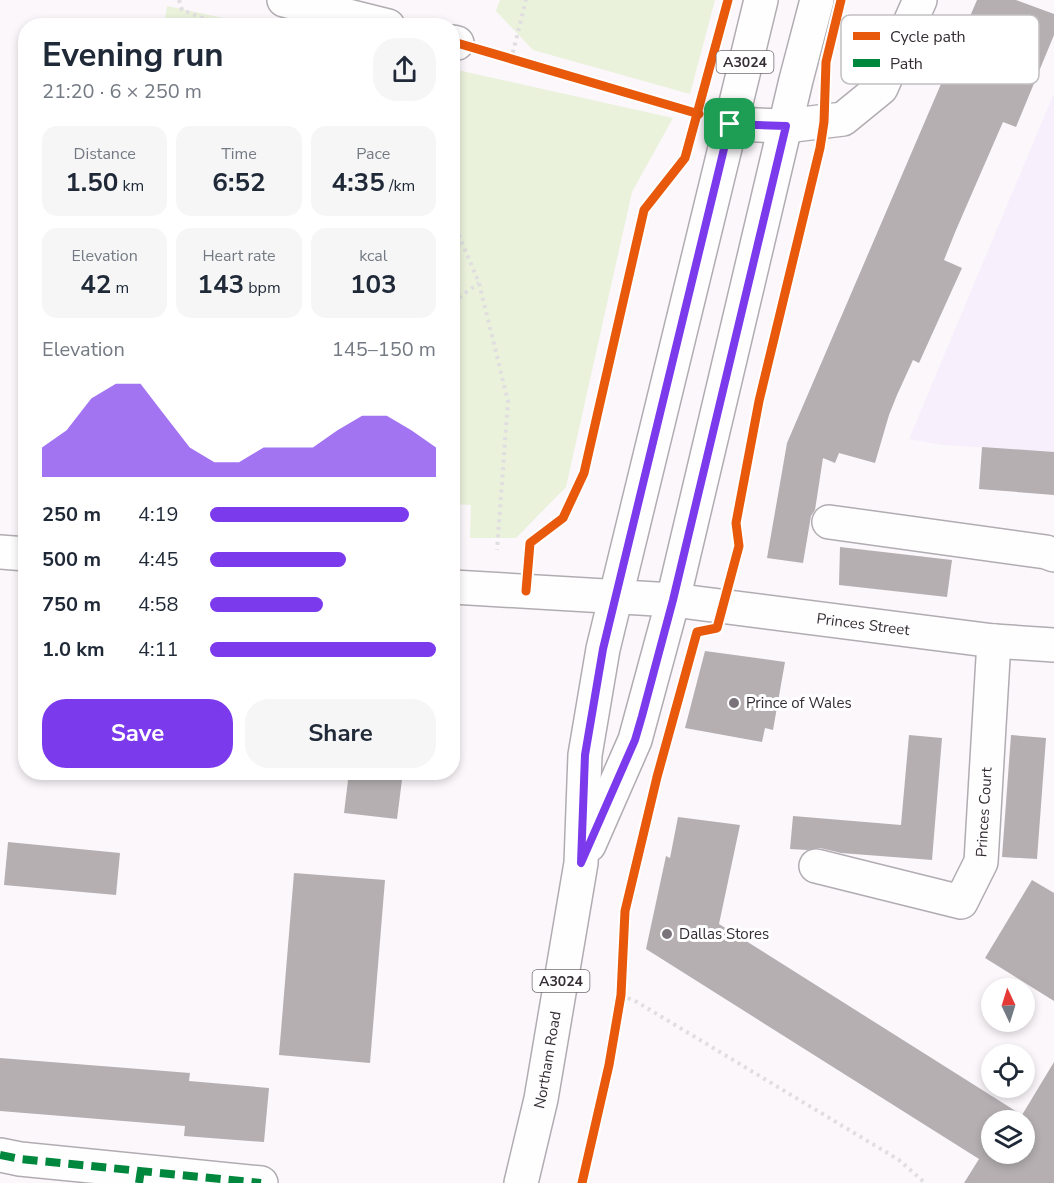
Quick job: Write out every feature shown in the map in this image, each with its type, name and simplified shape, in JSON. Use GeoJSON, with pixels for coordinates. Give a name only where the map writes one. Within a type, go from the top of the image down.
{"type":"FeatureCollection","features":[{"type":"Feature","properties":{"kind":"main road"},"geometry":{"type":"LineString","coordinates":[[284,0],[356,18]]}},
{"type":"Feature","properties":{"kind":"main road","name":"A3024"},"geometry":{"type":"LineString","coordinates":[[730,124],[761,0]]}},
{"type":"Feature","properties":{"kind":"main road","name":"A3024"},"geometry":{"type":"LineString","coordinates":[[786,126],[816,0]]}},
{"type":"Feature","properties":{"kind":"main road"},"geometry":{"type":"LineString","coordinates":[[913,15],[920,0]]}},
{"type":"Feature","properties":{"kind":"main road"},"geometry":{"type":"LineString","coordinates":[[730,124],[786,126],[843,119],[881,88],[883,84]]}},
{"type":"Feature","properties":{"kind":"main road","name":"Northam Road"},"geometry":{"type":"LineString","coordinates":[[521,1183],[541,1099],[581,863],[585,755],[588,726],[603,649],[730,124]]}},
{"type":"Feature","properties":{"kind":"main road","name":"Northam Road"},"geometry":{"type":"LineString","coordinates":[[581,863],[635,740],[673,600],[786,126]]}},
{"type":"Feature","properties":{"kind":"main road"},"geometry":{"type":"LineString","coordinates":[[829,522],[1046,552],[1054,555]]}},
{"type":"Feature","properties":{"kind":"main road"},"geometry":{"type":"LineString","coordinates":[[0,552],[18,553]]}},
{"type":"Feature","properties":{"kind":"main road","name":"Princes Street"},"geometry":{"type":"LineString","coordinates":[[460,588],[673,600],[994,641],[1054,645]]}},
{"type":"Feature","properties":{"kind":"main road","name":"Princes Court"},"geometry":{"type":"LineString","coordinates":[[816,866],[961,902],[981,862],[994,641]]}},
{"type":"Feature","properties":{"kind":"main road"},"geometry":{"type":"LineString","coordinates":[[0,1155],[140,1177],[261,1183]]}},
{"type":"Feature","properties":{"kind":"path"},"geometry":{"type":"LineString","coordinates":[[178,0],[182,10],[202,18]]}},
{"type":"Feature","properties":{"kind":"path"},"geometry":{"type":"LineString","coordinates":[[511,60],[526,0]]}},
{"type":"Feature","properties":{"kind":"path"},"geometry":{"type":"LineString","coordinates":[[460,44],[522,63]]}},
{"type":"Feature","properties":{"kind":"path"},"geometry":{"type":"LineString","coordinates":[[460,238],[479,283],[508,401],[494,590]]}},
{"type":"Feature","properties":{"kind":"path"},"geometry":{"type":"LineString","coordinates":[[460,297],[479,283]]}},
{"type":"Feature","properties":{"kind":"path"},"geometry":{"type":"LineString","coordinates":[[619,1006],[621,983]]}},
{"type":"Feature","properties":{"kind":"path"},"geometry":{"type":"LineString","coordinates":[[621,995],[637,1002],[899,1160],[925,1183]]}},
{"type":"Feature","properties":{"kind":"shaded area"},"geometry":{"type":"Polygon","coordinates":[[[1054,93],[1054,452],[942,445],[909,439],[1054,93]]]}},
{"type":"Feature","properties":{"kind":"green space"},"geometry":{"type":"Polygon","coordinates":[[[500,0],[715,0],[690,94],[533,50],[496,11],[500,0]]]}},
{"type":"Feature","properties":{"kind":"green space"},"geometry":{"type":"Polygon","coordinates":[[[167,6],[223,18],[165,18],[167,6]]]}},
{"type":"Feature","properties":{"kind":"green space"},"geometry":{"type":"Polygon","coordinates":[[[460,71],[673,118],[632,192],[566,487],[516,538],[470,538],[471,505],[460,504],[460,71]]]}},
{"type":"Feature","properties":{"kind":"building"},"geometry":{"type":"Polygon","coordinates":[[[977,0],[1016,0],[1054,14],[1054,35],[1039,71],[1039,15],[971,15],[977,0]]]}},
{"type":"Feature","properties":{"kind":"building"},"geometry":{"type":"Polygon","coordinates":[[[941,84],[1034,84],[1016,127],[1003,122],[956,230],[944,260],[962,268],[919,363],[913,360],[897,395],[875,463],[839,453],[835,463],[823,458],[815,510],[811,516],[803,563],[767,558],[787,443],[941,84]]]}},
{"type":"Feature","properties":{"kind":"building"},"geometry":{"type":"Polygon","coordinates":[[[982,447],[1054,452],[1054,495],[979,489],[982,447]]]}},
{"type":"Feature","properties":{"kind":"building"},"geometry":{"type":"Polygon","coordinates":[[[840,547],[952,560],[947,597],[839,585],[840,547]]]}},
{"type":"Feature","properties":{"kind":"building","name":"Prince of Wales"},"geometry":{"type":"Polygon","coordinates":[[[705,651],[785,662],[773,730],[765,728],[762,742],[685,728],[705,651]]]}},
{"type":"Feature","properties":{"kind":"building"},"geometry":{"type":"Polygon","coordinates":[[[909,735],[942,738],[932,860],[841,853],[820,848],[790,849],[793,816],[901,825],[909,735]]]}},
{"type":"Feature","properties":{"kind":"building"},"geometry":{"type":"Polygon","coordinates":[[[1011,735],[1046,738],[1037,859],[1002,857],[1011,735]]]}},
{"type":"Feature","properties":{"kind":"building"},"geometry":{"type":"Polygon","coordinates":[[[348,780],[402,780],[397,819],[344,813],[348,780]]]}},
{"type":"Feature","properties":{"kind":"building"},"geometry":{"type":"Polygon","coordinates":[[[678,817],[740,825],[719,924],[981,1089],[981,1098],[995,1098],[1014,1110],[981,1110],[981,1164],[1035,1164],[1035,1110],[1025,1110],[1032,1098],[1035,1098],[1035,1093],[1054,1062],[1054,1183],[964,1183],[979,1159],[646,949],[666,856],[670,858],[678,817]]]}},
{"type":"Feature","properties":{"kind":"building"},"geometry":{"type":"Polygon","coordinates":[[[8,842],[120,853],[116,895],[4,885],[8,842]]]}},
{"type":"Feature","properties":{"kind":"building"},"geometry":{"type":"Polygon","coordinates":[[[294,873],[385,880],[370,1063],[279,1055],[294,873]]]}},
{"type":"Feature","properties":{"kind":"building"},"geometry":{"type":"Polygon","coordinates":[[[1032,880],[1054,893],[1054,1001],[1035,989],[1035,978],[1017,978],[985,958],[1032,880]]]}},
{"type":"Feature","properties":{"kind":"building"},"geometry":{"type":"Polygon","coordinates":[[[0,1058],[190,1073],[189,1081],[269,1088],[264,1142],[184,1136],[185,1126],[0,1111],[0,1058]]]}},
{"type":"Feature","properties":{"kind":"marked path"},"geometry":{"type":"LineString","coordinates":[[0,1155],[20,1159],[261,1183]]}},
{"type":"Feature","properties":{"kind":"marked path"},"geometry":{"type":"LineString","coordinates":[[139,1183],[141,1170]]}},
{"type":"Feature","properties":{"kind":"cycle path"},"geometry":{"type":"LineString","coordinates":[[526,591],[530,543],[563,518],[584,473],[644,210],[685,158],[728,0]]}},
{"type":"Feature","properties":{"kind":"cycle path"},"geometry":{"type":"LineString","coordinates":[[582,1183],[609,1065],[621,995],[625,911],[657,777],[697,632],[717,628],[739,546],[736,523],[759,401],[820,148],[824,122],[826,62],[841,0]]}},
{"type":"Feature","properties":{"kind":"cycle path"},"geometry":{"type":"LineString","coordinates":[[460,44],[699,114]]}},
{"type":"Feature","properties":{"kind":"place","name":"Prince of Wales"},"geometry":{"type":"Point","coordinates":[734,703]}},
{"type":"Feature","properties":{"kind":"place","name":"Dallas Stores"},"geometry":{"type":"Point","coordinates":[667,934]}},
{"type":"Feature","properties":{"kind":"route"},"geometry":{"type":"LineString","coordinates":[[730,124],[786,126],[673,600],[642,716],[635,740],[581,863],[585,755],[588,726],[603,649],[730,124]]}}]}
